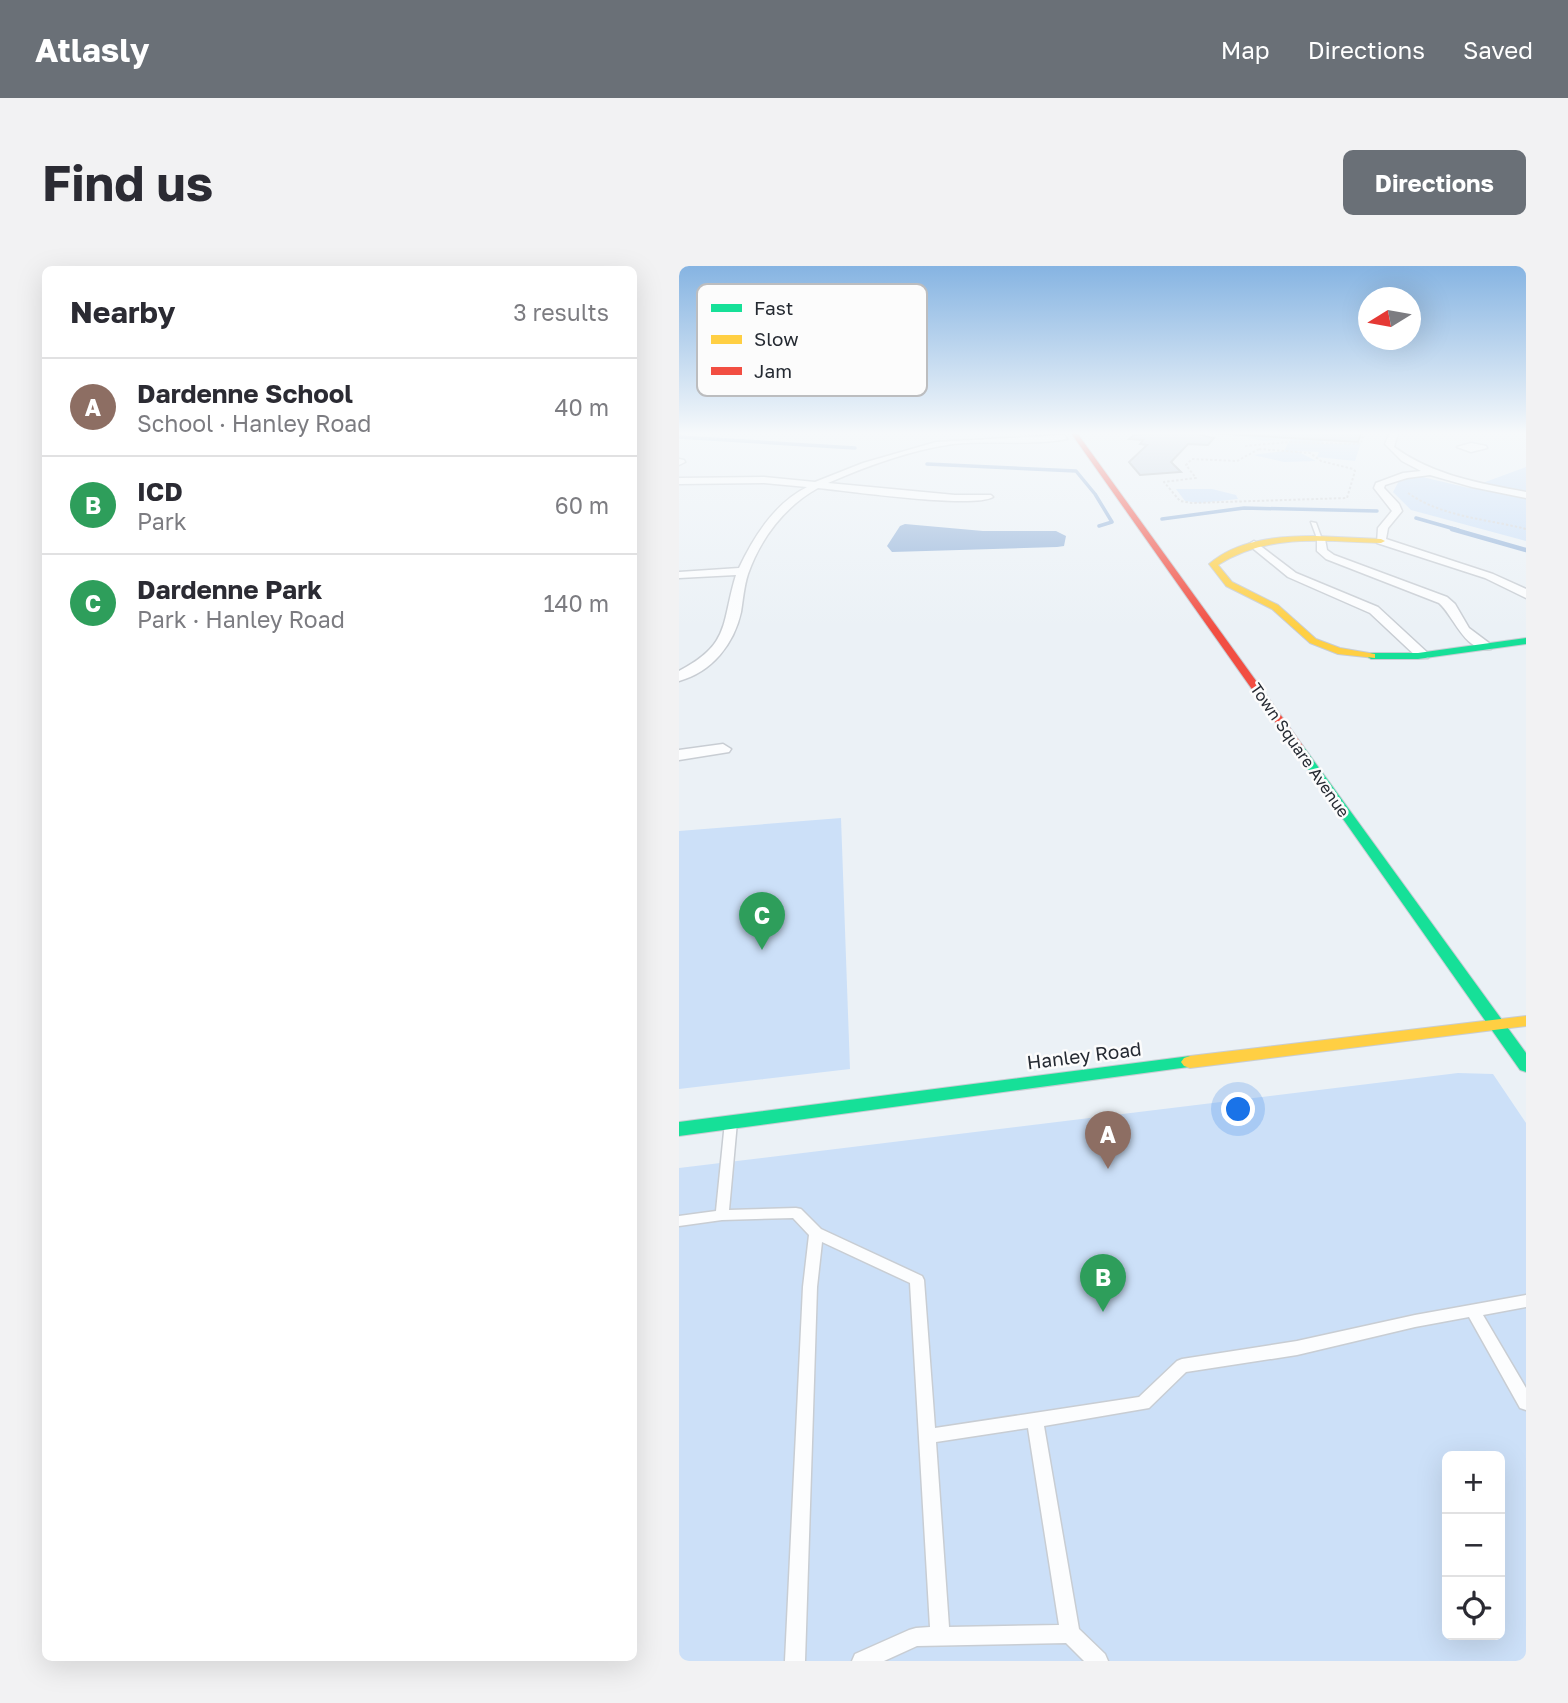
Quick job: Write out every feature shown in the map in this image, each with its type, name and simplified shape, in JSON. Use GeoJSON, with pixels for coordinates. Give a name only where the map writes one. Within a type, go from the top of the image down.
{"type":"FeatureCollection","features":[{"type":"Feature","properties":{"kind":"main road","name":"Town Square Avenue"},"geometry":{"type":"LineString","coordinates":[[1117,498],[1526,1066]]}},
{"type":"Feature","properties":{"kind":"main road"},"geometry":{"type":"LineString","coordinates":[[1381,541],[1285,540],[1254,544],[1219,558],[1213,564],[1232,586],[1277,608],[1309,639],[1332,649],[1386,658],[1526,641]]}},
{"type":"Feature","properties":{"kind":"main road","name":"Hanley Road"},"geometry":{"type":"LineString","coordinates":[[679,1129],[1526,1021]]}},
{"type":"Feature","properties":{"kind":"street"},"geometry":{"type":"LineString","coordinates":[[679,677],[698,667],[725,645],[733,622],[743,571],[789,502],[796,498]]}},
{"type":"Feature","properties":{"kind":"street"},"geometry":{"type":"LineString","coordinates":[[1389,498],[1397,511],[1380,532],[1381,541],[1489,576],[1526,594]]}},
{"type":"Feature","properties":{"kind":"street"},"geometry":{"type":"LineString","coordinates":[[1321,541],[1322,551],[1341,562],[1443,600],[1451,607],[1464,630],[1486,646]]}},
{"type":"Feature","properties":{"kind":"street"},"geometry":{"type":"LineString","coordinates":[[1254,544],[1292,575],[1374,610],[1423,655]]}},
{"type":"Feature","properties":{"kind":"street"},"geometry":{"type":"LineString","coordinates":[[679,575],[743,571]]}},
{"type":"Feature","properties":{"kind":"street"},"geometry":{"type":"LineString","coordinates":[[679,755],[723,749]]}},
{"type":"Feature","properties":{"kind":"lane"},"geometry":{"type":"LineString","coordinates":[[1313,523],[1321,541]]}},
{"type":"Feature","properties":{"kind":"lane"},"geometry":{"type":"LineString","coordinates":[[722,1215],[731,1122]]}},
{"type":"Feature","properties":{"kind":"lane"},"geometry":{"type":"LineString","coordinates":[[679,1221],[722,1215],[796,1213],[815,1233],[917,1280],[940,1637]]}},
{"type":"Feature","properties":{"kind":"lane"},"geometry":{"type":"LineString","coordinates":[[795,1661],[810,1287],[815,1233]]}},
{"type":"Feature","properties":{"kind":"lane"},"geometry":{"type":"LineString","coordinates":[[929,1436],[1143,1403],[1182,1366],[1297,1348],[1526,1301]]}},
{"type":"Feature","properties":{"kind":"lane"},"geometry":{"type":"LineString","coordinates":[[1473,1311],[1526,1403]]}},
{"type":"Feature","properties":{"kind":"lane"},"geometry":{"type":"LineString","coordinates":[[1035,1419],[1070,1634],[1098,1661]]}},
{"type":"Feature","properties":{"kind":"lane"},"geometry":{"type":"LineString","coordinates":[[862,1661],[916,1637],[1070,1634]]}},
{"type":"Feature","properties":{"kind":"path"},"geometry":{"type":"LineString","coordinates":[[1178,498],[1192,503],[1347,498]]}},
{"type":"Feature","properties":{"kind":"path"},"geometry":{"type":"LineString","coordinates":[[1414,498],[1429,505],[1526,529]]}},
{"type":"Feature","properties":{"kind":"shaded area"},"geometry":{"type":"Polygon","coordinates":[[[1183,498],[1238,499],[1200,503],[1185,501],[1183,498]]]}},
{"type":"Feature","properties":{"kind":"shaded area"},"geometry":{"type":"Polygon","coordinates":[[[1399,498],[1526,498],[1526,541],[1411,510],[1399,498]]]}},
{"type":"Feature","properties":{"kind":"shaded area"},"geometry":{"type":"Polygon","coordinates":[[[905,524],[983,531],[1056,531],[1066,536],[1064,546],[1057,547],[892,552],[887,546],[900,526],[905,524]]]}},
{"type":"Feature","properties":{"kind":"shaded area"},"geometry":{"type":"Polygon","coordinates":[[[841,818],[850,1069],[679,1089],[679,831],[841,818]]]}},
{"type":"Feature","properties":{"kind":"shaded area"},"geometry":{"type":"Polygon","coordinates":[[[1458,1073],[1493,1074],[1526,1123],[1526,1661],[679,1661],[679,1168],[1458,1073]]]}},
{"type":"Feature","properties":{"kind":"waterway"},"geometry":{"type":"LineString","coordinates":[[1097,498],[1112,522],[1099,526]]}},
{"type":"Feature","properties":{"kind":"waterway"},"geometry":{"type":"LineString","coordinates":[[1162,519],[1244,508],[1377,511]]}},
{"type":"Feature","properties":{"kind":"waterway"},"geometry":{"type":"LineString","coordinates":[[1416,518],[1458,530]]}},
{"type":"Feature","properties":{"kind":"waterway"},"geometry":{"type":"LineString","coordinates":[[1452,529],[1526,550]]}},
{"type":"Feature","properties":{"kind":"traffic: fast"},"geometry":{"type":"LineString","coordinates":[[1371,656],[1418,656],[1526,641]]}},
{"type":"Feature","properties":{"kind":"traffic: fast"},"geometry":{"type":"LineString","coordinates":[[1299,748],[1526,1066]]}},
{"type":"Feature","properties":{"kind":"traffic: fast"},"geometry":{"type":"LineString","coordinates":[[679,1129],[1190,1062]]}},
{"type":"Feature","properties":{"kind":"traffic: slow"},"geometry":{"type":"LineString","coordinates":[[1371,656],[1338,651],[1313,641],[1275,607],[1229,584],[1213,564],[1251,545],[1272,541],[1316,538],[1381,541]]}},
{"type":"Feature","properties":{"kind":"traffic: slow"},"geometry":{"type":"LineString","coordinates":[[1190,1062],[1526,1021]]}},
{"type":"Feature","properties":{"kind":"traffic: jam"},"geometry":{"type":"LineString","coordinates":[[1120,498],[1299,748]]}},
{"type":"Feature","properties":{"kind":"place","name":"Dardenne Park"},"geometry":{"type":"Point","coordinates":[762,950]}},
{"type":"Feature","properties":{"kind":"place","name":"Dardenne School"},"geometry":{"type":"Point","coordinates":[1108,1169]}},
{"type":"Feature","properties":{"kind":"place","name":"ICD"},"geometry":{"type":"Point","coordinates":[1103,1312]}}]}
